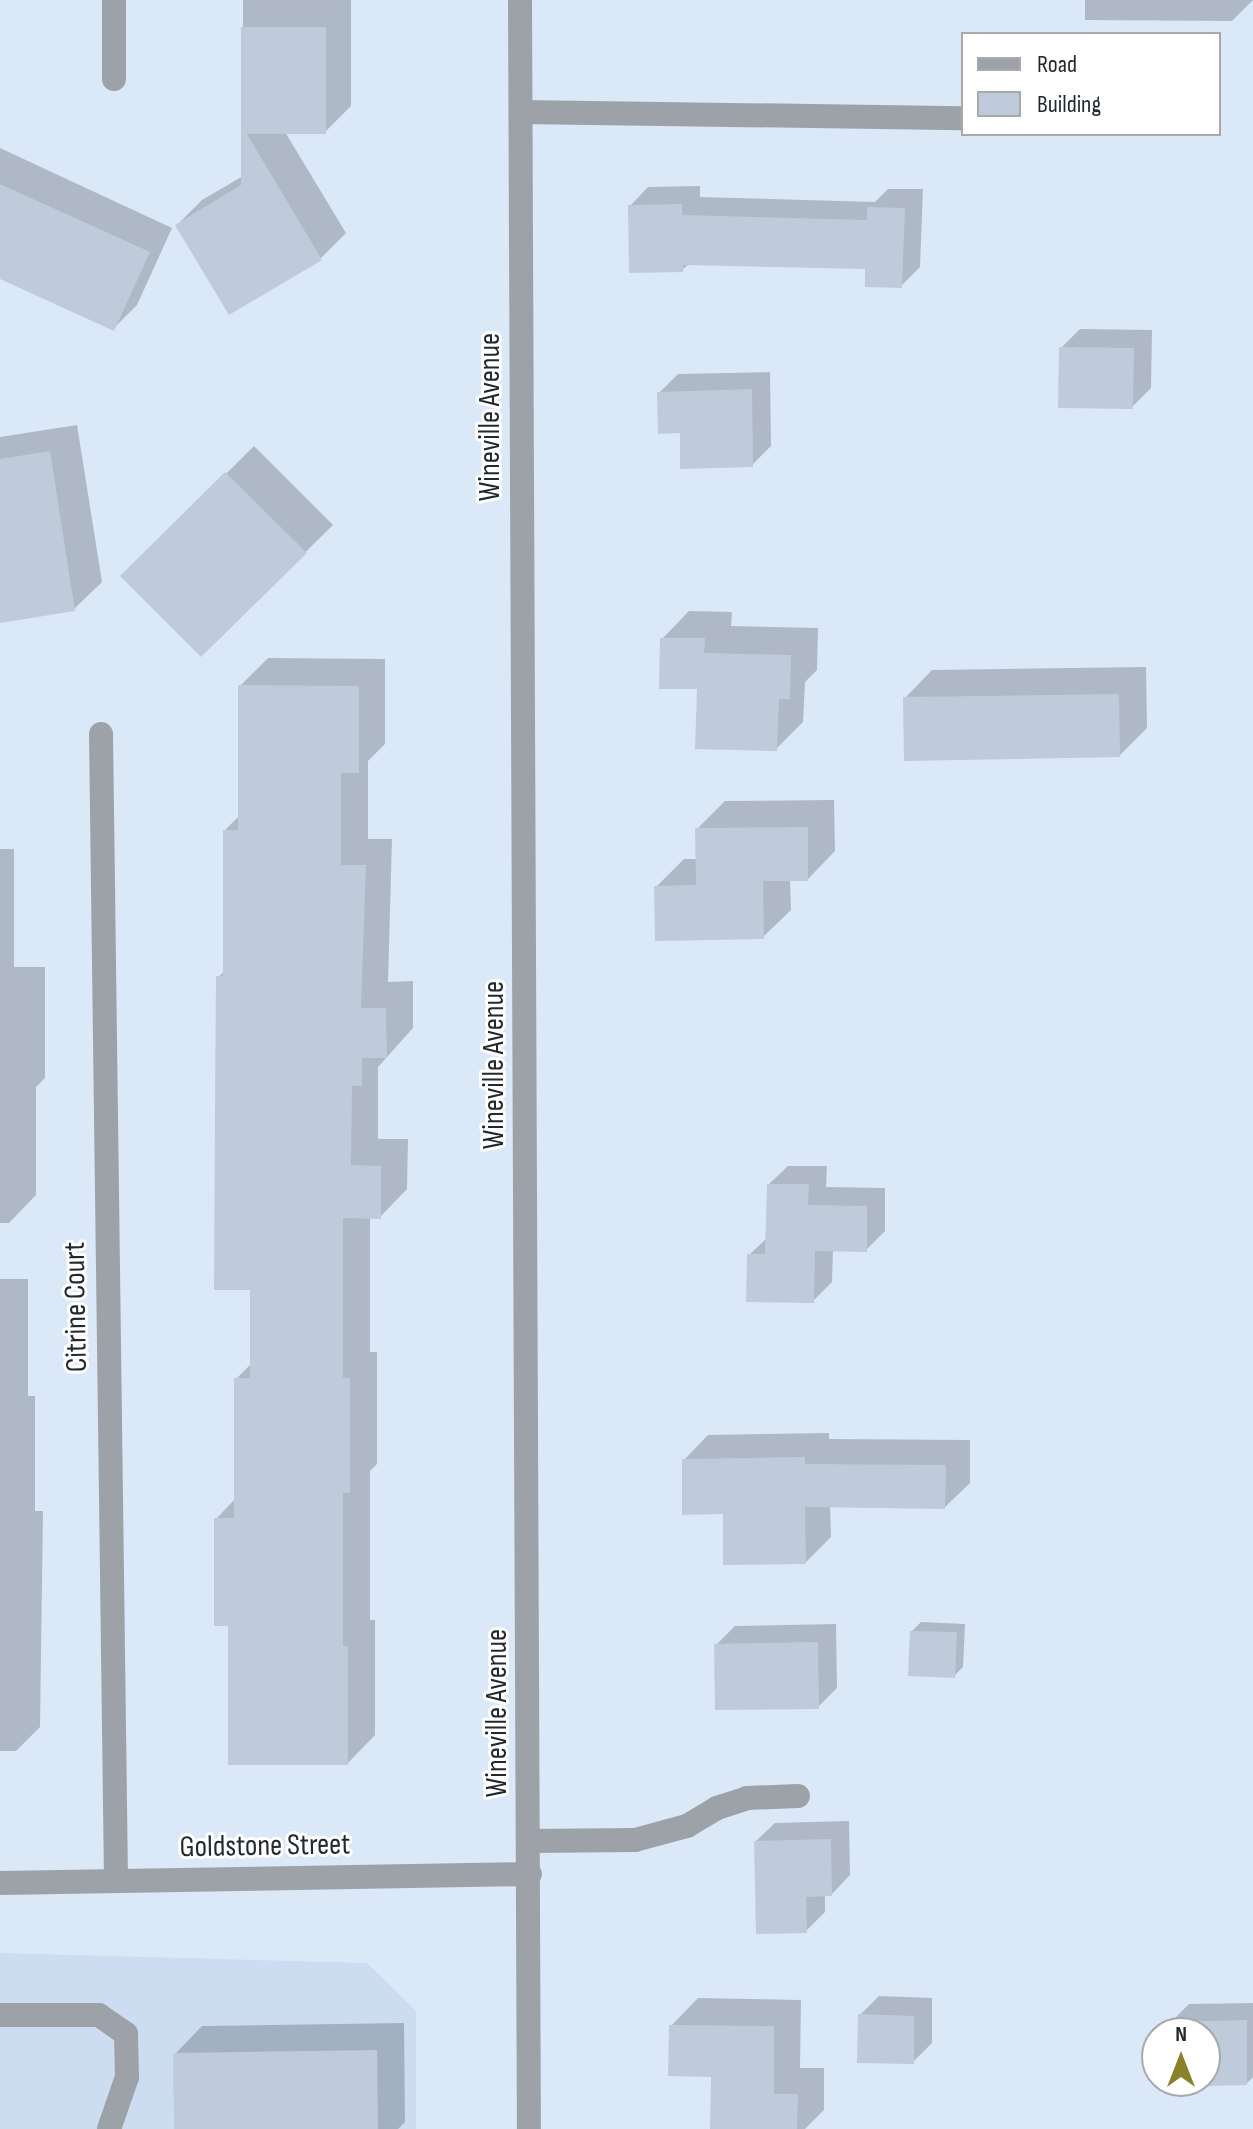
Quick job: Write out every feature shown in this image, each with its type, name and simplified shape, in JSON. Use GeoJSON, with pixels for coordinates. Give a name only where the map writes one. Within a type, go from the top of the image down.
{"type":"FeatureCollection","features":[{"type":"Feature","properties":{"kind":"street"},"geometry":{"type":"LineString","coordinates":[[114,0],[114,79]]}},
{"type":"Feature","properties":{"kind":"street","name":"Wineville Avenue"},"geometry":{"type":"LineString","coordinates":[[520,0],[529,2129]]}},
{"type":"Feature","properties":{"kind":"street"},"geometry":{"type":"LineString","coordinates":[[521,112],[961,118]]}},
{"type":"Feature","properties":{"kind":"street","name":"Citrine Court"},"geometry":{"type":"LineString","coordinates":[[101,734],[116,1879]]}},
{"type":"Feature","properties":{"kind":"street"},"geometry":{"type":"LineString","coordinates":[[530,1841],[635,1840],[687,1826],[717,1808],[747,1798],[798,1796]]}},
{"type":"Feature","properties":{"kind":"street","name":"Goldstone Street"},"geometry":{"type":"LineString","coordinates":[[0,1883],[530,1874]]}},
{"type":"Feature","properties":{"kind":"street"},"geometry":{"type":"LineString","coordinates":[[0,2015],[99,2015],[126,2034],[127,2077],[109,2129]]}},
{"type":"Feature","properties":{"kind":"shaded area"},"geometry":{"type":"Polygon","coordinates":[[[0,1953],[367,1963],[416,2011],[416,2129],[0,2129],[0,1953]]]}},
{"type":"Feature","properties":{"kind":"building"},"geometry":{"type":"Polygon","coordinates":[[[241,27],[326,27],[326,134],[247,134],[322,260],[229,315],[175,225],[241,185],[241,27]]]}},
{"type":"Feature","properties":{"kind":"building"},"geometry":{"type":"Polygon","coordinates":[[[0,184],[150,252],[114,331],[0,279],[0,184]]]}},
{"type":"Feature","properties":{"kind":"building"},"geometry":{"type":"Polygon","coordinates":[[[682,204],[682,215],[867,220],[867,207],[905,208],[902,288],[865,287],[865,269],[683,265],[683,272],[629,273],[628,205],[682,204]]]}},
{"type":"Feature","properties":{"kind":"building"},"geometry":{"type":"Polygon","coordinates":[[[1059,347],[1134,348],[1133,409],[1058,408],[1059,347]]]}},
{"type":"Feature","properties":{"kind":"building"},"geometry":{"type":"Polygon","coordinates":[[[752,389],[753,467],[680,469],[680,433],[658,434],[657,392],[752,389]]]}},
{"type":"Feature","properties":{"kind":"building"},"geometry":{"type":"Polygon","coordinates":[[[50,451],[75,611],[0,623],[0,459],[50,451]]]}},
{"type":"Feature","properties":{"kind":"building"},"geometry":{"type":"Polygon","coordinates":[[[225,472],[307,553],[201,657],[120,576],[225,472]]]}},
{"type":"Feature","properties":{"kind":"building"},"geometry":{"type":"Polygon","coordinates":[[[660,638],[705,638],[704,653],[791,655],[790,699],[779,699],[777,751],[695,749],[697,689],[659,689],[660,638]]]}},
{"type":"Feature","properties":{"kind":"building"},"geometry":{"type":"Polygon","coordinates":[[[238,685],[359,686],[359,773],[341,773],[341,865],[366,865],[361,1008],[386,1008],[387,1058],[362,1058],[362,1086],[352,1086],[351,1165],[381,1166],[381,1219],[343,1218],[343,1378],[350,1378],[350,1493],[343,1493],[343,1646],[348,1646],[348,1765],[228,1765],[228,1626],[214,1626],[214,1518],[234,1518],[234,1378],[250,1378],[250,1290],[214,1290],[216,976],[223,976],[223,830],[238,830],[238,685]]]}},
{"type":"Feature","properties":{"kind":"building"},"geometry":{"type":"Polygon","coordinates":[[[1119,694],[1120,757],[904,761],[903,697],[1119,694]]]}},
{"type":"Feature","properties":{"kind":"building"},"geometry":{"type":"Polygon","coordinates":[[[808,827],[808,881],[763,881],[764,939],[655,941],[654,886],[696,885],[695,828],[808,827]]]}},
{"type":"Feature","properties":{"kind":"building"},"geometry":{"type":"Polygon","coordinates":[[[767,1184],[809,1184],[808,1205],[867,1206],[867,1252],[815,1251],[814,1303],[746,1302],[747,1254],[765,1254],[767,1184]]]}},
{"type":"Feature","properties":{"kind":"building"},"geometry":{"type":"Polygon","coordinates":[[[805,1457],[805,1464],[946,1465],[945,1509],[805,1507],[806,1564],[723,1565],[723,1514],[682,1515],[682,1459],[805,1457]]]}},
{"type":"Feature","properties":{"kind":"building"},"geometry":{"type":"Polygon","coordinates":[[[910,1631],[957,1632],[955,1678],[908,1676],[910,1631]]]}},
{"type":"Feature","properties":{"kind":"building"},"geometry":{"type":"Polygon","coordinates":[[[818,1642],[819,1709],[715,1710],[714,1644],[818,1642]]]}},
{"type":"Feature","properties":{"kind":"building"},"geometry":{"type":"Polygon","coordinates":[[[831,1839],[832,1896],[806,1897],[807,1933],[756,1934],[754,1841],[831,1839]]]}},
{"type":"Feature","properties":{"kind":"building"},"geometry":{"type":"Polygon","coordinates":[[[858,2014],[914,2016],[914,2064],[857,2063],[858,2014]]]}},
{"type":"Feature","properties":{"kind":"building"},"geometry":{"type":"Polygon","coordinates":[[[1247,2020],[1247,2085],[1221,2086],[1221,2021],[1247,2020]]]}},
{"type":"Feature","properties":{"kind":"building"},"geometry":{"type":"Polygon","coordinates":[[[669,2025],[774,2026],[774,2094],[798,2094],[797,2129],[710,2129],[711,2077],[668,2076],[669,2025]]]}},
{"type":"Feature","properties":{"kind":"building"},"geometry":{"type":"Polygon","coordinates":[[[377,2050],[378,2129],[174,2129],[173,2053],[377,2050]]]}}]}
